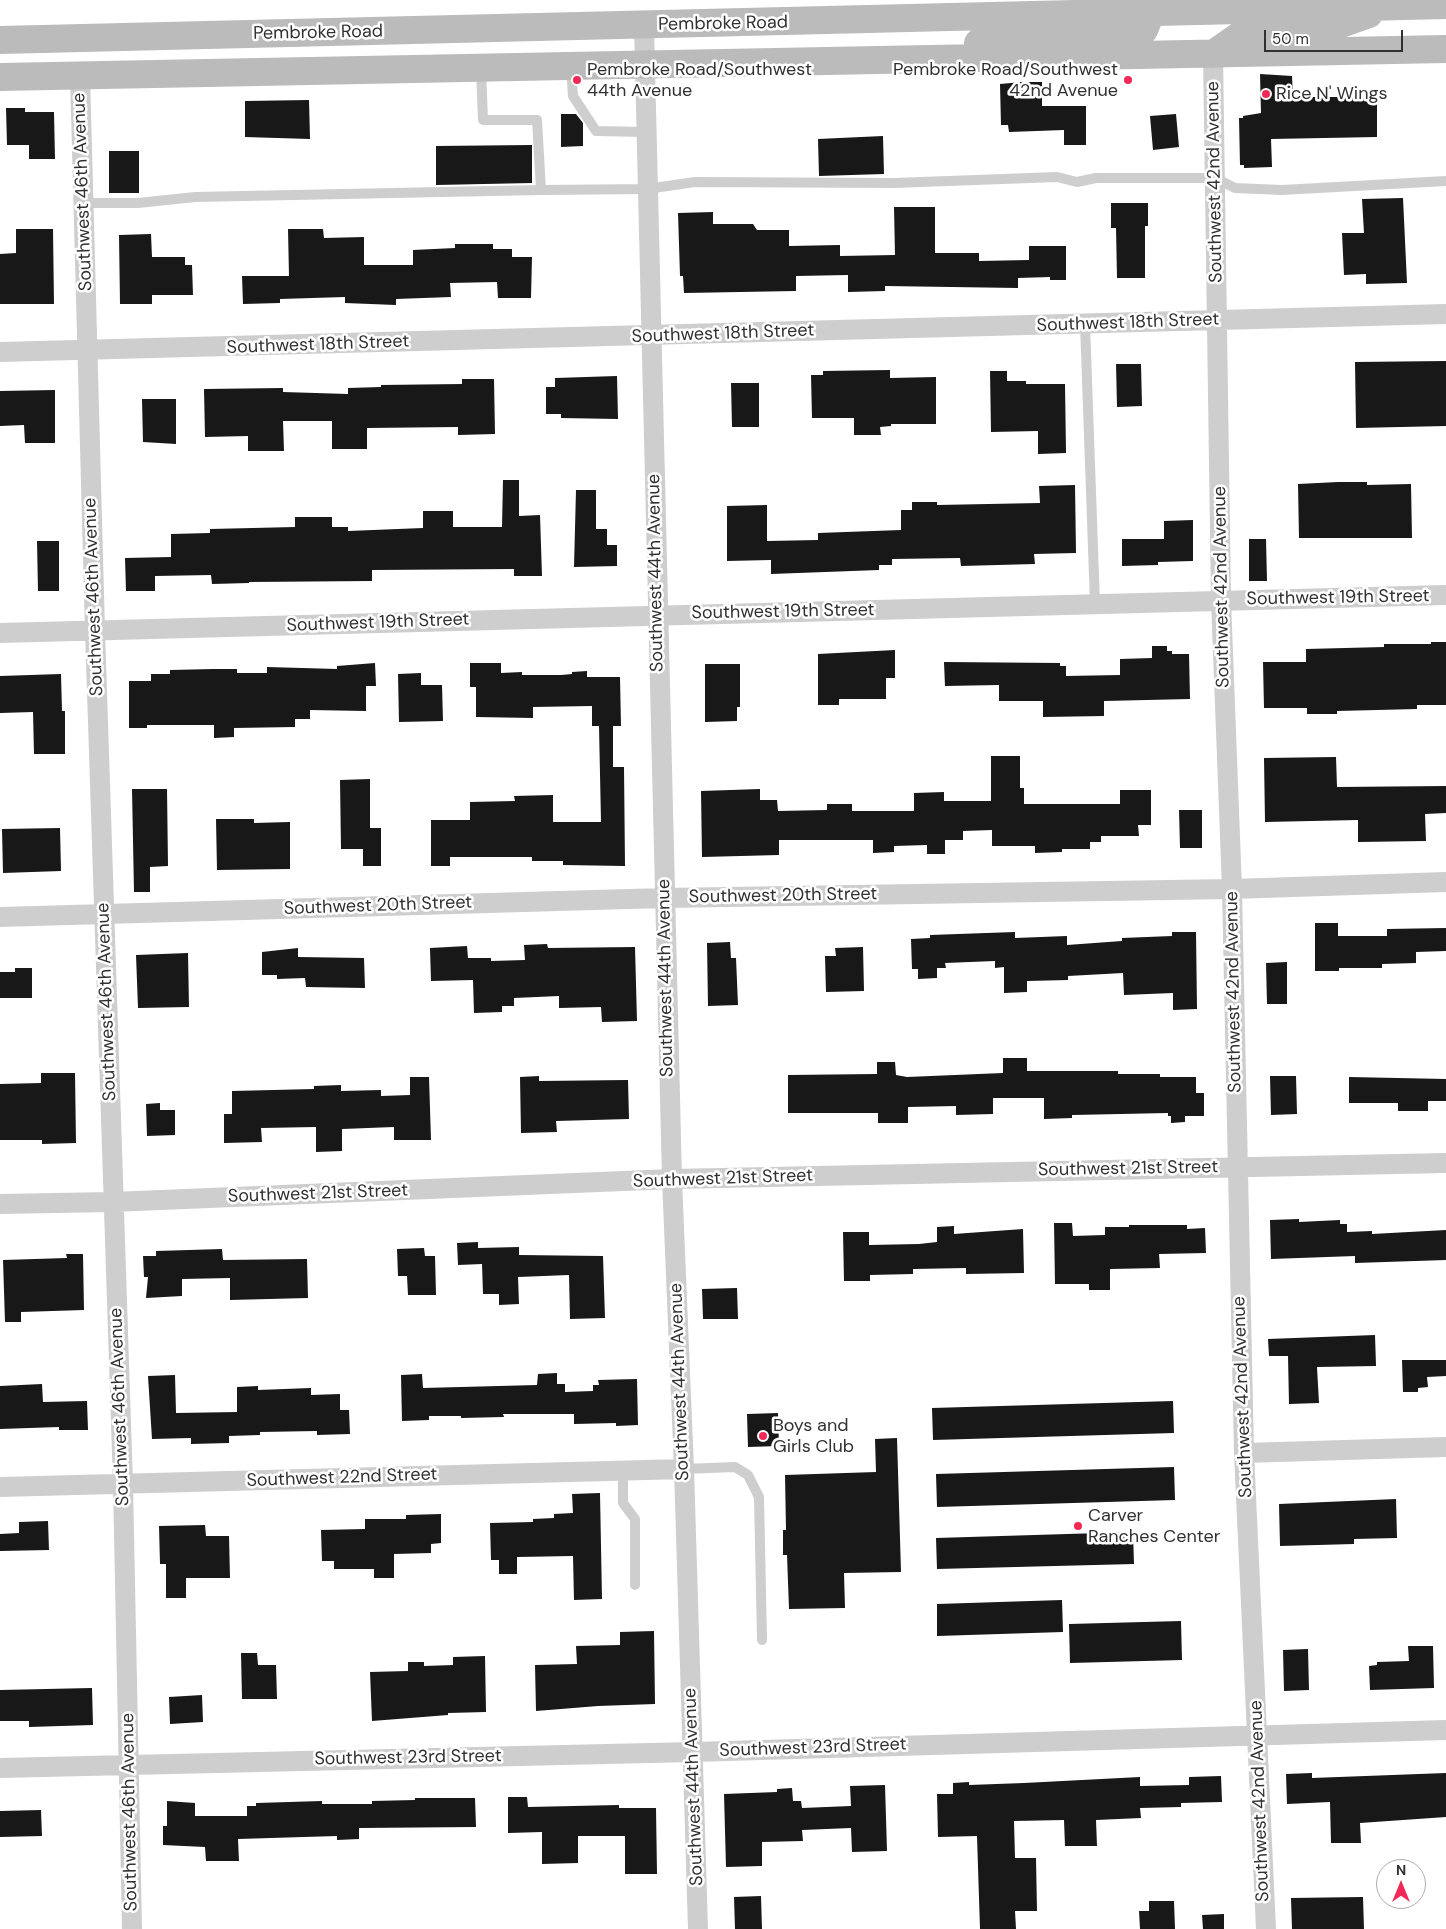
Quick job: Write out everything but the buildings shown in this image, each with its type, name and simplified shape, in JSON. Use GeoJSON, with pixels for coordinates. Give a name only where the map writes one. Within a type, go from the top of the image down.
{"type":"FeatureCollection","features":[{"type":"Feature","properties":{"kind":"main road","name":"Pembroke Road"},"geometry":{"type":"LineString","coordinates":[[0,40],[1152,13],[1400,3],[1446,5]]}},
{"type":"Feature","properties":{"kind":"main road"},"geometry":{"type":"LineString","coordinates":[[1212,54],[1249,29],[1332,27],[1400,3]]}},
{"type":"Feature","properties":{"kind":"main road"},"geometry":{"type":"LineString","coordinates":[[856,61],[938,47],[1042,36],[1132,33],[1144,30],[1152,13]]}},
{"type":"Feature","properties":{"kind":"main road"},"geometry":{"type":"LineString","coordinates":[[80,75],[110,56],[215,52],[337,33]]}},
{"type":"Feature","properties":{"kind":"main road"},"geometry":{"type":"LineString","coordinates":[[0,59],[12,58],[31,39]]}},
{"type":"Feature","properties":{"kind":"main road"},"geometry":{"type":"LineString","coordinates":[[0,77],[1446,49]]}},
{"type":"Feature","properties":{"kind":"street","name":"Southwest 44th Avenue"},"geometry":{"type":"LineString","coordinates":[[644,26],[643,65],[664,898],[698,1929]]}},
{"type":"Feature","properties":{"kind":"street","name":"Southwest 42nd Avenue"},"geometry":{"type":"LineString","coordinates":[[1212,54],[1221,600],[1232,889],[1236,1167],[1244,1453],[1266,1929]]}},
{"type":"Feature","properties":{"kind":"street","name":"Southwest 46th Avenue"},"geometry":{"type":"LineString","coordinates":[[80,75],[112,1202],[123,1484],[132,1929]]}},
{"type":"Feature","properties":{"kind":"street","name":"Southwest 18th Street"},"geometry":{"type":"LineString","coordinates":[[0,352],[1446,314]]}},
{"type":"Feature","properties":{"kind":"street","name":"Southwest 19th Street"},"geometry":{"type":"LineString","coordinates":[[0,633],[1446,595]]}},
{"type":"Feature","properties":{"kind":"street","name":"Southwest 20th Street"},"geometry":{"type":"LineString","coordinates":[[0,917],[664,898],[1232,889],[1446,882]]}},
{"type":"Feature","properties":{"kind":"street","name":"Southwest 21st Street"},"geometry":{"type":"LineString","coordinates":[[0,1204],[112,1202],[672,1179],[1446,1163]]}},
{"type":"Feature","properties":{"kind":"street"},"geometry":{"type":"LineString","coordinates":[[1244,1453],[1446,1448]]}},
{"type":"Feature","properties":{"kind":"street","name":"Southwest 22nd Street"},"geometry":{"type":"LineString","coordinates":[[0,1487],[684,1469]]}},
{"type":"Feature","properties":{"kind":"street","name":"Southwest 23rd Street"},"geometry":{"type":"LineString","coordinates":[[0,1768],[693,1752],[1446,1730]]}},
{"type":"Feature","properties":{"kind":"lane"},"geometry":{"type":"LineString","coordinates":[[570,66],[573,96],[596,131],[645,132]]}},
{"type":"Feature","properties":{"kind":"lane"},"geometry":{"type":"LineString","coordinates":[[481,68],[483,120],[537,120],[541,190]]}},
{"type":"Feature","properties":{"kind":"lane"},"geometry":{"type":"LineString","coordinates":[[84,203],[138,203],[195,197],[647,189],[695,182],[894,182],[1057,177],[1077,182],[1106,177],[1215,178],[1235,188],[1282,190],[1446,181]]}},
{"type":"Feature","properties":{"kind":"lane"},"geometry":{"type":"LineString","coordinates":[[1085,324],[1095,604]]}},
{"type":"Feature","properties":{"kind":"lane"},"geometry":{"type":"LineString","coordinates":[[684,1469],[735,1467],[748,1475],[759,1497],[762,1640]]}},
{"type":"Feature","properties":{"kind":"lane"},"geometry":{"type":"LineString","coordinates":[[623,1470],[623,1503],[635,1519],[636,1585]]}},
{"type":"Feature","properties":{"kind":"place","name":"Pembroke Road/Southwest 44th Avenue"},"geometry":{"type":"Point","coordinates":[577,80]}},
{"type":"Feature","properties":{"kind":"place","name":"Pembroke Road/Southwest 42nd Avenue"},"geometry":{"type":"Point","coordinates":[1128,80]}},
{"type":"Feature","properties":{"kind":"place","name":"Rice N' Wings"},"geometry":{"type":"Point","coordinates":[1266,94]}},
{"type":"Feature","properties":{"kind":"place","name":"Boys and Girls Club"},"geometry":{"type":"Point","coordinates":[763,1436]}},
{"type":"Feature","properties":{"kind":"place","name":"Carver Ranches Center"},"geometry":{"type":"Point","coordinates":[1078,1526]}}]}
